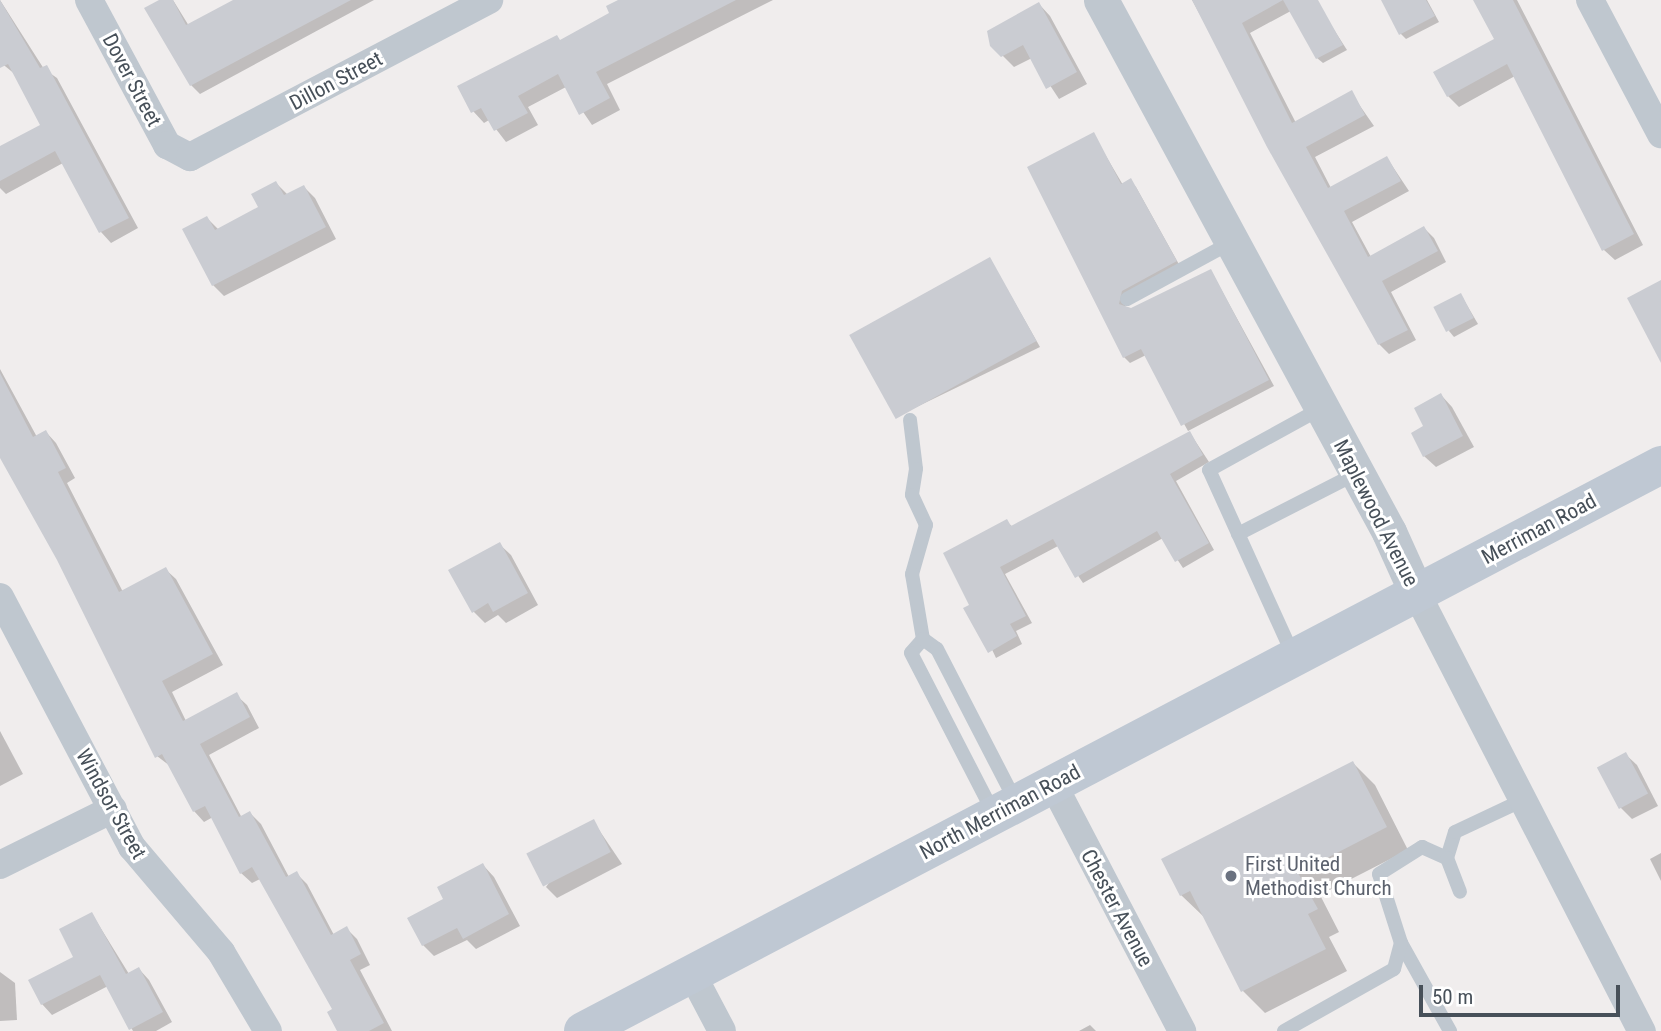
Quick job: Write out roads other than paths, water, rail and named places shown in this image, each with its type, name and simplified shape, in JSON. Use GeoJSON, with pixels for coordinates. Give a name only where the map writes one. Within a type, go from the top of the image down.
{"type":"FeatureCollection","features":[{"type":"Feature","properties":{"kind":"main road","name":"Merriman Road"},"geometry":{"type":"LineString","coordinates":[[1417,594],[1661,465]]}},
{"type":"Feature","properties":{"kind":"main road","name":"North Merriman Road"},"geometry":{"type":"LineString","coordinates":[[583,1031],[1417,594]]}},
{"type":"Feature","properties":{"kind":"street","name":"Dover Street"},"geometry":{"type":"LineString","coordinates":[[89,0],[167,145],[182,155]]}},
{"type":"Feature","properties":{"kind":"street","name":"Dillon Street"},"geometry":{"type":"LineString","coordinates":[[182,155],[190,157],[489,0]]}},
{"type":"Feature","properties":{"kind":"street","name":"Maplewood Avenue"},"geometry":{"type":"LineString","coordinates":[[1101,0],[1357,472],[1642,1031]]}},
{"type":"Feature","properties":{"kind":"street"},"geometry":{"type":"LineString","coordinates":[[1590,0],[1661,134]]}},
{"type":"Feature","properties":{"kind":"street","name":"Windsor Street"},"geometry":{"type":"LineString","coordinates":[[0,597],[144,865],[242,981],[268,1031]]}},
{"type":"Feature","properties":{"kind":"street","name":"Chester Avenue"},"geometry":{"type":"LineString","coordinates":[[1053,784],[1182,1031]]}},
{"type":"Feature","properties":{"kind":"street"},"geometry":{"type":"LineString","coordinates":[[0,865],[113,809]]}},
{"type":"Feature","properties":{"kind":"street"},"geometry":{"type":"LineString","coordinates":[[692,974],[722,1031]]}},
{"type":"Feature","properties":{"kind":"lane"},"geometry":{"type":"LineString","coordinates":[[1127,299],[1232,243]]}},
{"type":"Feature","properties":{"kind":"lane"},"geometry":{"type":"LineString","coordinates":[[1295,658],[1209,470],[1322,408]]}},
{"type":"Feature","properties":{"kind":"lane"},"geometry":{"type":"LineString","coordinates":[[910,420],[916,469],[912,495],[926,524],[912,574],[923,639],[937,649],[1006,809]]}},
{"type":"Feature","properties":{"kind":"lane"},"geometry":{"type":"LineString","coordinates":[[1238,534],[1357,472]]}},
{"type":"Feature","properties":{"kind":"lane"},"geometry":{"type":"LineString","coordinates":[[923,639],[911,653],[1006,809]]}},
{"type":"Feature","properties":{"kind":"lane"},"geometry":{"type":"LineString","coordinates":[[1460,892],[1447,858],[1455,832],[1523,800]]}},
{"type":"Feature","properties":{"kind":"lane"},"geometry":{"type":"LineString","coordinates":[[1447,858],[1422,847],[1379,874],[1401,943],[1450,1031]]}},
{"type":"Feature","properties":{"kind":"lane"},"geometry":{"type":"LineString","coordinates":[[1283,1031],[1394,969],[1401,943]]}},
{"type":"Feature","properties":{"kind":"place","name":"First United Methodist Church"},"geometry":{"type":"Point","coordinates":[1231,876]}}]}
